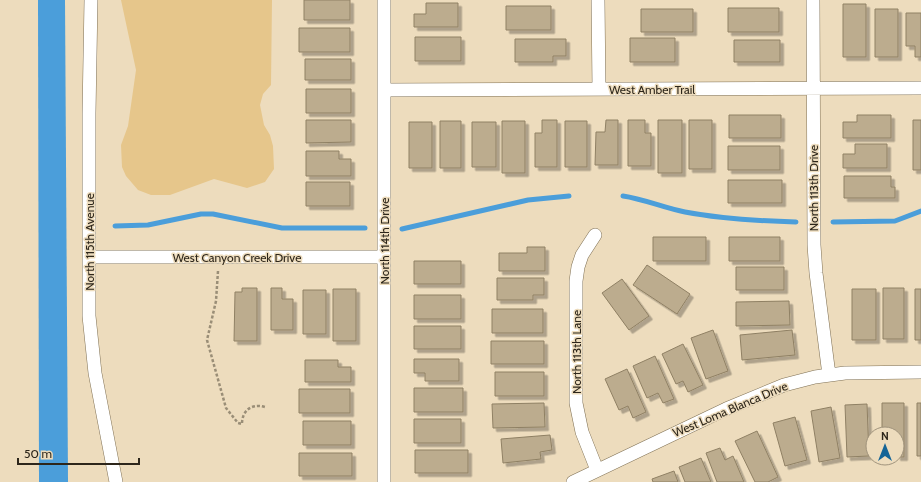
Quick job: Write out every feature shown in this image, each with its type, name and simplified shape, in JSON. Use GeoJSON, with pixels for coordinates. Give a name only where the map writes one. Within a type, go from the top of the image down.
{"type":"FeatureCollection","features":[{"type":"Feature","properties":{"kind":"street","name":"North 115th Avenue"},"geometry":{"type":"LineString","coordinates":[[91,0],[89,316],[95,373],[116,482]]}},
{"type":"Feature","properties":{"kind":"street","name":"North 114th Drive"},"geometry":{"type":"LineString","coordinates":[[384,0],[384,482]]}},
{"type":"Feature","properties":{"kind":"street"},"geometry":{"type":"LineString","coordinates":[[598,0],[599,89]]}},
{"type":"Feature","properties":{"kind":"street","name":"North 113th Drive"},"geometry":{"type":"LineString","coordinates":[[813,0],[813,213],[816,273],[830,375]]}},
{"type":"Feature","properties":{"kind":"street","name":"West Amber Trail"},"geometry":{"type":"LineString","coordinates":[[384,90],[921,88]]}},
{"type":"Feature","properties":{"kind":"street","name":"North 113th Lane"},"geometry":{"type":"LineString","coordinates":[[595,235],[582,255],[578,267],[575,387],[577,410],[582,432],[597,470]]}},
{"type":"Feature","properties":{"kind":"street","name":"West Canyon Creek Drive"},"geometry":{"type":"LineString","coordinates":[[89,257],[384,257]]}},
{"type":"Feature","properties":{"kind":"street","name":"West Loma Blanca Drive"},"geometry":{"type":"LineString","coordinates":[[573,482],[766,391],[800,380],[853,373],[921,372]]}},
{"type":"Feature","properties":{"kind":"path"},"geometry":{"type":"LineString","coordinates":[[218,257],[216,301],[207,340],[222,393],[230,412],[238,423],[242,424],[244,413],[248,408],[259,405],[265,407]]}},
{"type":"Feature","properties":{"kind":"shaded area"},"geometry":{"type":"Polygon","coordinates":[[[121,0],[272,0],[271,85],[263,94],[260,105],[264,125],[270,135],[273,146],[274,169],[265,182],[247,188],[214,179],[170,195],[151,195],[138,190],[126,176],[122,167],[121,145],[128,126],[136,70],[121,0]]]}},
{"type":"Feature","properties":{"kind":"water"},"geometry":{"type":"Polygon","coordinates":[[[38,0],[65,0],[68,482],[39,482],[38,0]]]}},
{"type":"Feature","properties":{"kind":"building"},"geometry":{"type":"Polygon","coordinates":[[[304,0],[350,0],[350,20],[304,20],[304,0]]]}},
{"type":"Feature","properties":{"kind":"building"},"geometry":{"type":"Polygon","coordinates":[[[426,3],[458,3],[458,27],[414,27],[414,14],[426,14],[426,3]]]}},
{"type":"Feature","properties":{"kind":"building"},"geometry":{"type":"Polygon","coordinates":[[[843,4],[866,4],[866,57],[843,57],[843,4]]]}},
{"type":"Feature","properties":{"kind":"building"},"geometry":{"type":"Polygon","coordinates":[[[506,6],[551,6],[551,30],[506,30],[506,6]]]}},
{"type":"Feature","properties":{"kind":"building"},"geometry":{"type":"Polygon","coordinates":[[[728,8],[779,8],[779,32],[728,32],[728,8]]]}},
{"type":"Feature","properties":{"kind":"building"},"geometry":{"type":"Polygon","coordinates":[[[641,9],[693,9],[693,32],[641,32],[641,9]]]}},
{"type":"Feature","properties":{"kind":"building"},"geometry":{"type":"Polygon","coordinates":[[[875,9],[898,9],[898,57],[875,57],[875,9]]]}},
{"type":"Feature","properties":{"kind":"building"},"geometry":{"type":"Polygon","coordinates":[[[906,13],[921,13],[921,57],[915,57],[915,46],[906,46],[906,13]]]}},
{"type":"Feature","properties":{"kind":"building"},"geometry":{"type":"Polygon","coordinates":[[[299,28],[350,28],[350,52],[299,52],[299,28]]]}},
{"type":"Feature","properties":{"kind":"building"},"geometry":{"type":"Polygon","coordinates":[[[415,37],[461,37],[461,61],[415,61],[415,37]]]}},
{"type":"Feature","properties":{"kind":"building"},"geometry":{"type":"Polygon","coordinates":[[[630,38],[675,38],[675,62],[630,62],[630,38]]]}},
{"type":"Feature","properties":{"kind":"building"},"geometry":{"type":"Polygon","coordinates":[[[515,39],[566,39],[566,56],[553,56],[553,62],[515,62],[515,39]]]}},
{"type":"Feature","properties":{"kind":"building"},"geometry":{"type":"Polygon","coordinates":[[[734,40],[780,40],[780,62],[734,62],[734,40]]]}},
{"type":"Feature","properties":{"kind":"building"},"geometry":{"type":"Polygon","coordinates":[[[305,59],[351,59],[351,80],[305,80],[305,59]]]}},
{"type":"Feature","properties":{"kind":"building"},"geometry":{"type":"Polygon","coordinates":[[[306,89],[351,89],[351,113],[306,113],[306,89]]]}},
{"type":"Feature","properties":{"kind":"building"},"geometry":{"type":"Polygon","coordinates":[[[729,115],[781,115],[781,138],[729,138],[729,115]]]}},
{"type":"Feature","properties":{"kind":"building"},"geometry":{"type":"Polygon","coordinates":[[[857,115],[891,115],[891,138],[843,138],[843,122],[857,122],[857,115]]]}},
{"type":"Feature","properties":{"kind":"building"},"geometry":{"type":"Polygon","coordinates":[[[306,120],[351,120],[351,142],[306,143],[306,120]]]}},
{"type":"Feature","properties":{"kind":"building"},"geometry":{"type":"Polygon","coordinates":[[[542,120],[557,120],[557,167],[535,167],[535,133],[542,133],[542,120]]]}},
{"type":"Feature","properties":{"kind":"building"},"geometry":{"type":"Polygon","coordinates":[[[606,120],[618,120],[618,165],[595,165],[596,132],[605,132],[606,120]]]}},
{"type":"Feature","properties":{"kind":"building"},"geometry":{"type":"Polygon","coordinates":[[[628,120],[645,120],[645,133],[651,133],[651,166],[628,166],[628,120]]]}},
{"type":"Feature","properties":{"kind":"building"},"geometry":{"type":"Polygon","coordinates":[[[658,120],[682,120],[682,173],[658,173],[658,120]]]}},
{"type":"Feature","properties":{"kind":"building"},"geometry":{"type":"Polygon","coordinates":[[[689,120],[712,120],[712,169],[689,169],[689,120]]]}},
{"type":"Feature","properties":{"kind":"building"},"geometry":{"type":"Polygon","coordinates":[[[913,120],[921,120],[921,170],[913,170],[913,120]]]}},
{"type":"Feature","properties":{"kind":"building"},"geometry":{"type":"Polygon","coordinates":[[[440,121],[461,121],[461,168],[440,168],[440,121]]]}},
{"type":"Feature","properties":{"kind":"building"},"geometry":{"type":"Polygon","coordinates":[[[502,121],[525,121],[525,173],[502,173],[502,121]]]}},
{"type":"Feature","properties":{"kind":"building"},"geometry":{"type":"Polygon","coordinates":[[[565,121],[587,121],[587,167],[565,167],[565,121]]]}},
{"type":"Feature","properties":{"kind":"building"},"geometry":{"type":"Polygon","coordinates":[[[409,122],[432,122],[432,168],[409,168],[409,122]]]}},
{"type":"Feature","properties":{"kind":"building"},"geometry":{"type":"Polygon","coordinates":[[[472,122],[496,122],[496,167],[472,167],[472,122]]]}},
{"type":"Feature","properties":{"kind":"building"},"geometry":{"type":"Polygon","coordinates":[[[855,144],[887,144],[887,168],[843,168],[843,154],[855,154],[855,144]]]}},
{"type":"Feature","properties":{"kind":"building"},"geometry":{"type":"Polygon","coordinates":[[[728,146],[780,146],[780,170],[728,170],[728,146]]]}},
{"type":"Feature","properties":{"kind":"building"},"geometry":{"type":"Polygon","coordinates":[[[306,151],[339,151],[339,159],[351,159],[351,176],[306,176],[306,151]]]}},
{"type":"Feature","properties":{"kind":"building"},"geometry":{"type":"Polygon","coordinates":[[[844,176],[891,176],[891,187],[895,187],[895,198],[844,198],[844,176]]]}},
{"type":"Feature","properties":{"kind":"building"},"geometry":{"type":"Polygon","coordinates":[[[728,180],[782,180],[782,203],[728,203],[728,180]]]}},
{"type":"Feature","properties":{"kind":"building"},"geometry":{"type":"Polygon","coordinates":[[[306,182],[350,182],[350,206],[306,206],[306,182]]]}},
{"type":"Feature","properties":{"kind":"building"},"geometry":{"type":"Polygon","coordinates":[[[653,237],[706,237],[706,261],[653,261],[653,237]]]}},
{"type":"Feature","properties":{"kind":"building"},"geometry":{"type":"Polygon","coordinates":[[[729,237],[780,237],[780,261],[729,261],[729,237]]]}},
{"type":"Feature","properties":{"kind":"building"},"geometry":{"type":"Polygon","coordinates":[[[527,247],[545,247],[545,271],[499,271],[499,253],[527,253],[527,247]]]}},
{"type":"Feature","properties":{"kind":"building"},"geometry":{"type":"Polygon","coordinates":[[[414,261],[461,261],[461,284],[414,284],[414,261]]]}},
{"type":"Feature","properties":{"kind":"building"},"geometry":{"type":"Polygon","coordinates":[[[647,265],[690,294],[677,314],[633,285],[647,265]]]}},
{"type":"Feature","properties":{"kind":"building"},"geometry":{"type":"Polygon","coordinates":[[[736,267],[784,267],[784,290],[736,290],[736,267]]]}},
{"type":"Feature","properties":{"kind":"building"},"geometry":{"type":"Polygon","coordinates":[[[497,278],[544,278],[544,295],[533,295],[533,300],[497,300],[497,278]]]}},
{"type":"Feature","properties":{"kind":"building"},"geometry":{"type":"Polygon","coordinates":[[[622,279],[649,316],[629,330],[602,293],[622,279]]]}},
{"type":"Feature","properties":{"kind":"building"},"geometry":{"type":"Polygon","coordinates":[[[242,288],[257,288],[257,341],[234,341],[235,292],[242,292],[242,288]]]}},
{"type":"Feature","properties":{"kind":"building"},"geometry":{"type":"Polygon","coordinates":[[[271,288],[282,288],[282,299],[293,299],[293,330],[271,330],[271,288]]]}},
{"type":"Feature","properties":{"kind":"building"},"geometry":{"type":"Polygon","coordinates":[[[883,288],[904,288],[904,339],[883,339],[883,288]]]}},
{"type":"Feature","properties":{"kind":"building"},"geometry":{"type":"Polygon","coordinates":[[[333,289],[356,289],[356,341],[333,341],[333,289]]]}},
{"type":"Feature","properties":{"kind":"building"},"geometry":{"type":"Polygon","coordinates":[[[852,289],[876,289],[876,340],[852,340],[852,289]]]}},
{"type":"Feature","properties":{"kind":"building"},"geometry":{"type":"Polygon","coordinates":[[[915,289],[921,289],[921,340],[915,340],[915,289]]]}},
{"type":"Feature","properties":{"kind":"building"},"geometry":{"type":"Polygon","coordinates":[[[303,290],[326,290],[326,334],[303,334],[303,290]]]}},
{"type":"Feature","properties":{"kind":"building"},"geometry":{"type":"Polygon","coordinates":[[[414,295],[461,295],[461,319],[414,319],[414,295]]]}},
{"type":"Feature","properties":{"kind":"building"},"geometry":{"type":"Polygon","coordinates":[[[789,301],[790,325],[736,326],[736,302],[789,301]]]}},
{"type":"Feature","properties":{"kind":"building"},"geometry":{"type":"Polygon","coordinates":[[[492,309],[543,309],[543,333],[492,333],[492,309]]]}},
{"type":"Feature","properties":{"kind":"building"},"geometry":{"type":"Polygon","coordinates":[[[414,326],[461,326],[461,349],[414,349],[414,326]]]}},
{"type":"Feature","properties":{"kind":"building"},"geometry":{"type":"Polygon","coordinates":[[[713,330],[728,371],[706,379],[691,338],[713,330]]]}},
{"type":"Feature","properties":{"kind":"building"},"geometry":{"type":"Polygon","coordinates":[[[792,330],[795,355],[742,360],[740,335],[792,330]]]}},
{"type":"Feature","properties":{"kind":"building"},"geometry":{"type":"Polygon","coordinates":[[[491,341],[544,341],[544,364],[491,364],[491,341]]]}},
{"type":"Feature","properties":{"kind":"building"},"geometry":{"type":"Polygon","coordinates":[[[683,344],[703,385],[688,392],[683,381],[676,384],[662,354],[683,344]]]}},
{"type":"Feature","properties":{"kind":"building"},"geometry":{"type":"Polygon","coordinates":[[[655,356],[674,399],[663,403],[658,393],[647,398],[633,366],[655,356]]]}},
{"type":"Feature","properties":{"kind":"building"},"geometry":{"type":"Polygon","coordinates":[[[414,359],[459,359],[459,381],[425,381],[425,373],[414,373],[414,359]]]}},
{"type":"Feature","properties":{"kind":"building"},"geometry":{"type":"Polygon","coordinates":[[[305,360],[338,360],[338,367],[351,367],[351,382],[305,382],[305,360]]]}},
{"type":"Feature","properties":{"kind":"building"},"geometry":{"type":"Polygon","coordinates":[[[627,369],[646,412],[633,418],[628,406],[619,410],[605,379],[627,369]]]}},
{"type":"Feature","properties":{"kind":"building"},"geometry":{"type":"Polygon","coordinates":[[[495,372],[544,372],[544,396],[495,396],[495,372]]]}},
{"type":"Feature","properties":{"kind":"building"},"geometry":{"type":"Polygon","coordinates":[[[414,388],[463,388],[463,412],[414,412],[414,388]]]}},
{"type":"Feature","properties":{"kind":"building"},"geometry":{"type":"Polygon","coordinates":[[[299,389],[350,389],[350,413],[299,413],[299,389]]]}},
{"type":"Feature","properties":{"kind":"building"},"geometry":{"type":"Polygon","coordinates":[[[544,403],[545,427],[493,428],[492,404],[544,403]]]}},
{"type":"Feature","properties":{"kind":"building"},"geometry":{"type":"Polygon","coordinates":[[[882,403],[904,403],[904,426],[882,426],[882,403]]]}},
{"type":"Feature","properties":{"kind":"building"},"geometry":{"type":"Polygon","coordinates":[[[917,403],[921,403],[921,456],[917,456],[917,403]]]}},
{"type":"Feature","properties":{"kind":"building"},"geometry":{"type":"Polygon","coordinates":[[[867,404],[868,426],[865,426],[865,456],[847,457],[845,405],[867,404]]]}},
{"type":"Feature","properties":{"kind":"building"},"geometry":{"type":"Polygon","coordinates":[[[831,407],[840,458],[819,462],[811,411],[831,407]]]}},
{"type":"Feature","properties":{"kind":"building"},"geometry":{"type":"Polygon","coordinates":[[[795,417],[807,460],[785,466],[773,423],[795,417]]]}},
{"type":"Feature","properties":{"kind":"building"},"geometry":{"type":"Polygon","coordinates":[[[414,419],[461,419],[461,443],[414,443],[414,419]]]}},
{"type":"Feature","properties":{"kind":"building"},"geometry":{"type":"Polygon","coordinates":[[[303,421],[351,421],[351,445],[303,445],[303,421]]]}},
{"type":"Feature","properties":{"kind":"building"},"geometry":{"type":"Polygon","coordinates":[[[757,431],[778,477],[768,482],[755,482],[735,441],[757,431]]]}},
{"type":"Feature","properties":{"kind":"building"},"geometry":{"type":"Polygon","coordinates":[[[550,435],[552,450],[540,452],[541,459],[503,463],[501,439],[550,435]]]}},
{"type":"Feature","properties":{"kind":"building"},"geometry":{"type":"Polygon","coordinates":[[[720,448],[725,460],[733,456],[744,482],[717,482],[706,453],[720,448]]]}},
{"type":"Feature","properties":{"kind":"building"},"geometry":{"type":"Polygon","coordinates":[[[415,450],[468,450],[468,473],[415,473],[415,450]]]}},
{"type":"Feature","properties":{"kind":"building"},"geometry":{"type":"Polygon","coordinates":[[[299,453],[352,453],[352,476],[299,476],[299,453]]]}},
{"type":"Feature","properties":{"kind":"building"},"geometry":{"type":"Polygon","coordinates":[[[701,458],[711,482],[685,482],[679,467],[701,458]]]}},
{"type":"Feature","properties":{"kind":"building"},"geometry":{"type":"Polygon","coordinates":[[[674,471],[678,482],[653,482],[652,479],[674,471]]]}},
{"type":"Feature","properties":{"kind":"waterway"},"geometry":{"type":"LineString","coordinates":[[402,229],[528,200],[569,196]]}},
{"type":"Feature","properties":{"kind":"waterway"},"geometry":{"type":"LineString","coordinates":[[623,196],[699,214],[740,219],[796,222]]}},
{"type":"Feature","properties":{"kind":"waterway"},"geometry":{"type":"LineString","coordinates":[[833,222],[895,221],[921,211]]}},
{"type":"Feature","properties":{"kind":"waterway"},"geometry":{"type":"LineString","coordinates":[[115,226],[148,225],[201,214],[213,214],[282,228],[365,228]]}}]}
